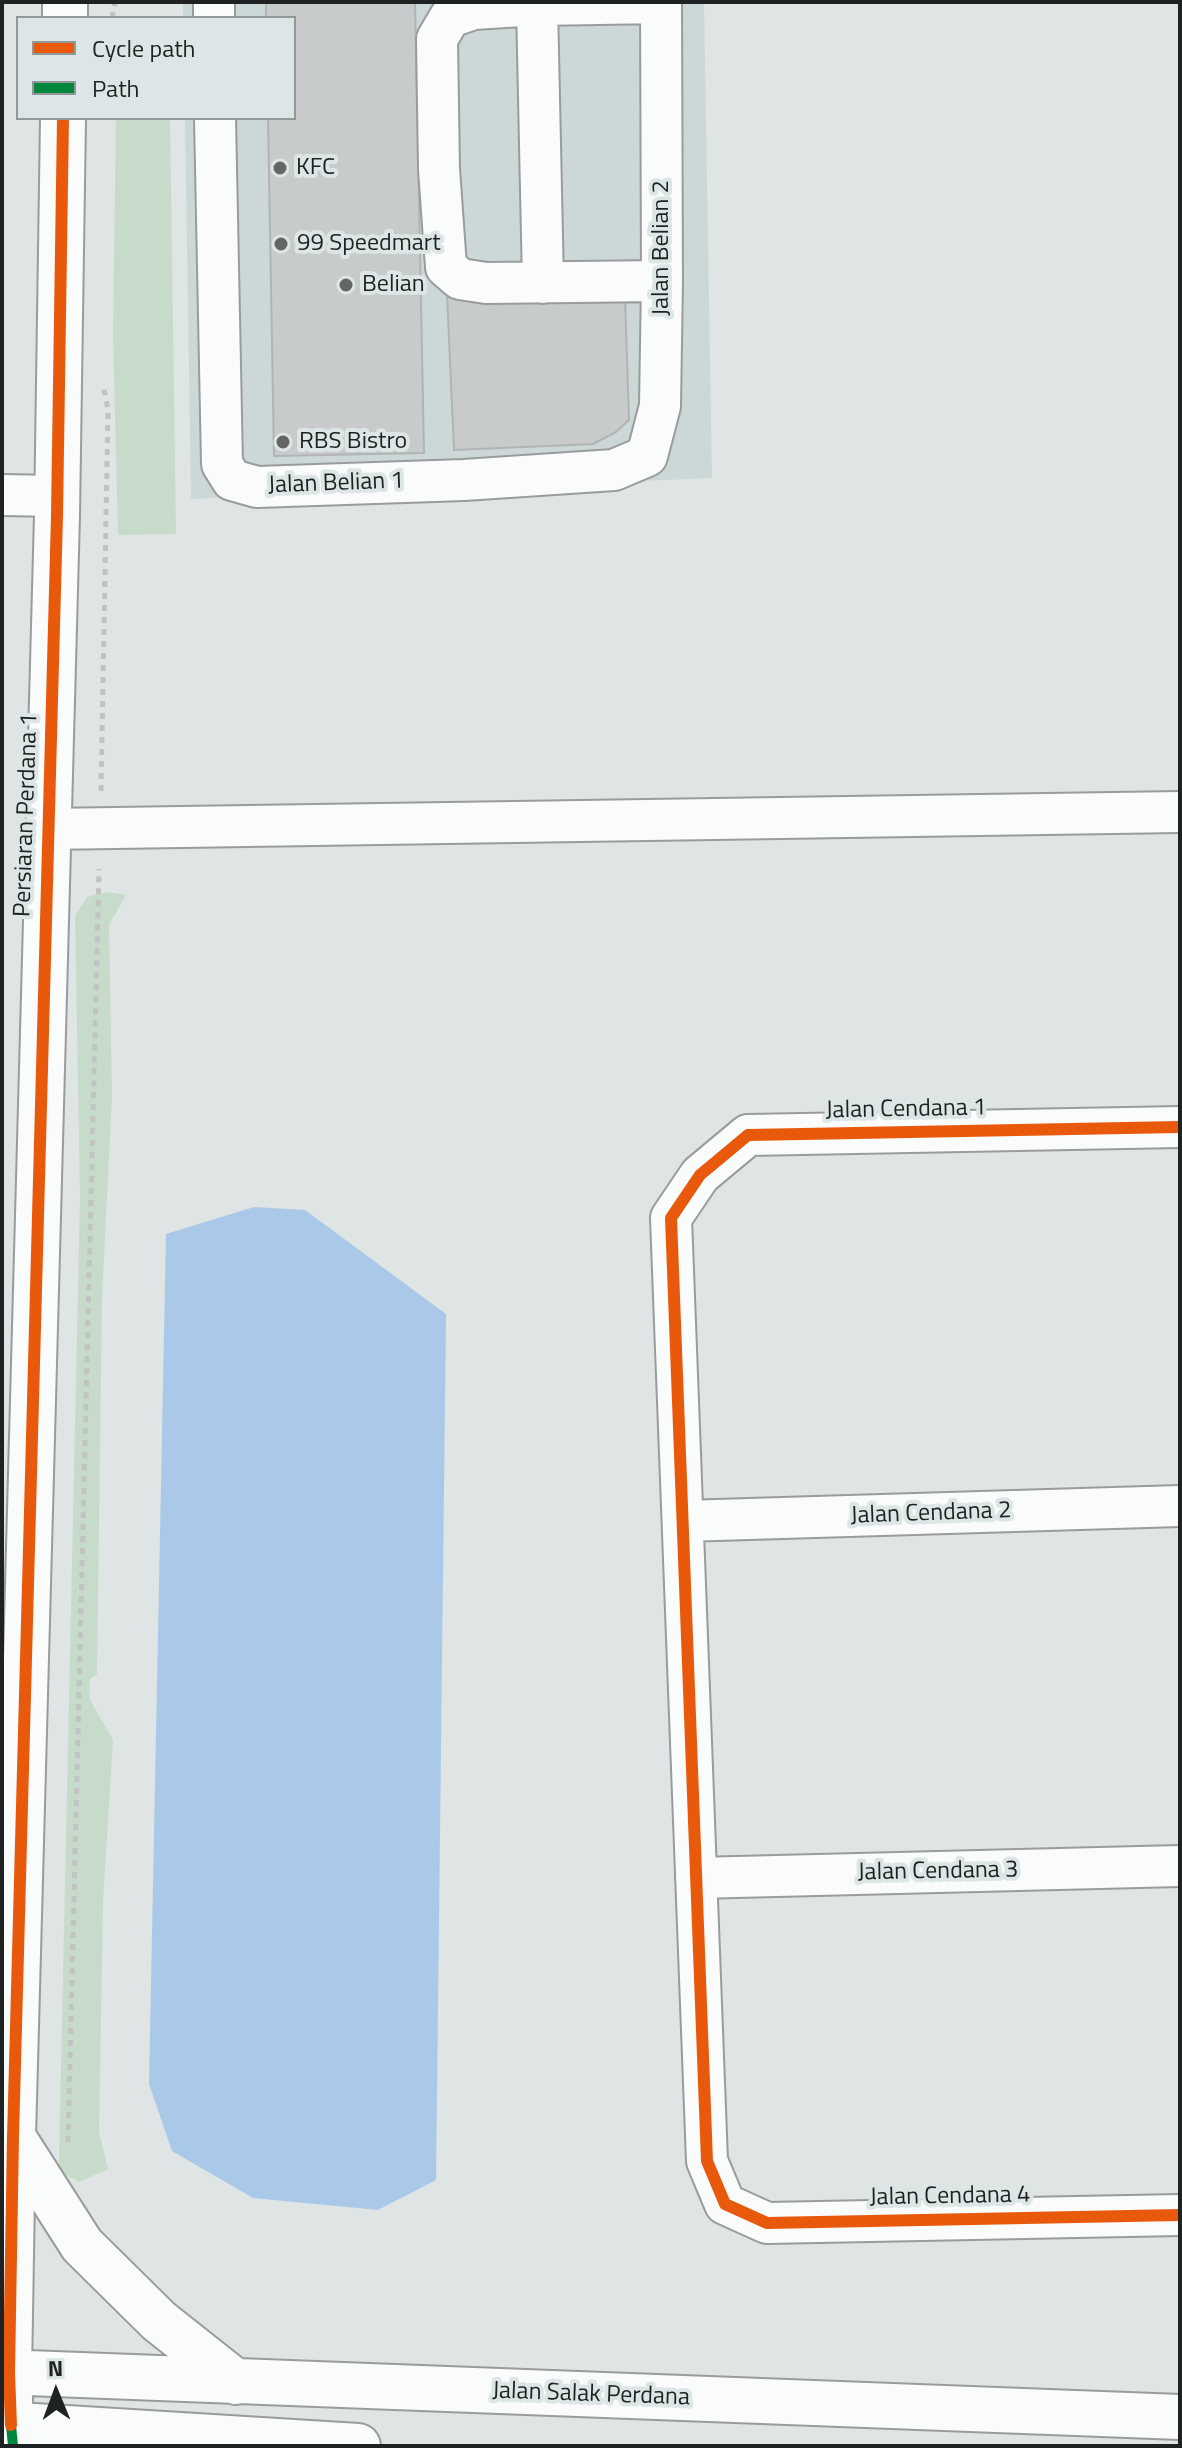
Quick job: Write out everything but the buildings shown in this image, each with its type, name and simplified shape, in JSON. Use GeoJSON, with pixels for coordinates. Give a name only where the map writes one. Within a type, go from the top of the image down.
{"type":"FeatureCollection","features":[{"type":"Feature","properties":{"kind":"street"},"geometry":{"type":"LineString","coordinates":[[661,3],[474,9],[450,17],[437,39],[439,154],[446,267],[460,279],[473,281],[662,281]]}},
{"type":"Feature","properties":{"kind":"street","name":"Jalan Belian 2"},"geometry":{"type":"LineString","coordinates":[[614,470],[647,456],[660,406],[661,3]]}},
{"type":"Feature","properties":{"kind":"street"},"geometry":{"type":"LineString","coordinates":[[537,5],[543,283]]}},
{"type":"Feature","properties":{"kind":"street","name":"Persiaran Perdana 1"},"geometry":{"type":"LineString","coordinates":[[6,2424],[13,2137],[12,1823],[48,829],[63,120]]}},
{"type":"Feature","properties":{"kind":"street","name":"Jalan Belian 1"},"geometry":{"type":"LineString","coordinates":[[215,120],[222,464],[232,480],[257,487],[464,480],[614,470]]}},
{"type":"Feature","properties":{"kind":"street"},"geometry":{"type":"LineString","coordinates":[[2,495],[57,496]]}},
{"type":"Feature","properties":{"kind":"street"},"geometry":{"type":"LineString","coordinates":[[48,829],[1180,812]]}},
{"type":"Feature","properties":{"kind":"street","name":"Jalan Cendana 1"},"geometry":{"type":"LineString","coordinates":[[683,1521],[671,1218],[700,1175],[748,1135],[1180,1127]]}},
{"type":"Feature","properties":{"kind":"street","name":"Jalan Cendana 2"},"geometry":{"type":"LineString","coordinates":[[683,1521],[1180,1506]]}},
{"type":"Feature","properties":{"kind":"street"},"geometry":{"type":"LineString","coordinates":[[683,1521],[696,1878]]}},
{"type":"Feature","properties":{"kind":"street","name":"Jalan Cendana 3"},"geometry":{"type":"LineString","coordinates":[[696,1878],[1180,1866]]}},
{"type":"Feature","properties":{"kind":"street","name":"Jalan Cendana 4"},"geometry":{"type":"LineString","coordinates":[[696,1878],[707,2161],[725,2204],[767,2223],[1180,2215]]}},
{"type":"Feature","properties":{"kind":"street"},"geometry":{"type":"LineString","coordinates":[[13,2137],[82,2245],[159,2321],[236,2382]]}},
{"type":"Feature","properties":{"kind":"street","name":"Jalan Salak Perdana"},"geometry":{"type":"LineString","coordinates":[[6,2373],[1180,2417]]}},
{"type":"Feature","properties":{"kind":"street"},"geometry":{"type":"LineString","coordinates":[[6,2424],[358,2446]]}},
{"type":"Feature","properties":{"kind":"path"},"geometry":{"type":"LineString","coordinates":[[68,2144],[100,828],[108,410],[103,386]]}},
{"type":"Feature","properties":{"kind":"shaded area","name":"Belian"},"geometry":{"type":"Polygon","coordinates":[[[183,2],[704,2],[712,478],[191,499],[185,120],[296,120],[296,16],[183,16],[183,2]]]}},
{"type":"Feature","properties":{"kind":"green space"},"geometry":{"type":"Polygon","coordinates":[[[116,120],[170,120],[176,534],[118,535],[113,334],[116,120]]]}},
{"type":"Feature","properties":{"kind":"green space"},"geometry":{"type":"Polygon","coordinates":[[[108,892],[126,895],[109,925],[112,1096],[102,1297],[97,1674],[90,1679],[89,1698],[113,1740],[103,1902],[99,2132],[108,2169],[79,2182],[60,2172],[59,2159],[80,1196],[75,916],[87,897],[108,892]]]}},
{"type":"Feature","properties":{"kind":"water"},"geometry":{"type":"Polygon","coordinates":[[[254,1207],[305,1210],[446,1314],[436,2180],[378,2210],[253,2198],[172,2151],[149,2084],[166,1234],[254,1207]]]}},
{"type":"Feature","properties":{"kind":"marked path"},"geometry":{"type":"LineString","coordinates":[[11,2425],[13,2446]]}},
{"type":"Feature","properties":{"kind":"cycle path"},"geometry":{"type":"LineString","coordinates":[[11,2425],[13,2137],[57,516],[63,120]]}},
{"type":"Feature","properties":{"kind":"cycle path"},"geometry":{"type":"LineString","coordinates":[[1180,1127],[748,1135],[700,1175],[671,1218],[707,2161],[725,2204],[767,2223],[1180,2215]]}},
{"type":"Feature","properties":{"kind":"place","name":"KFC"},"geometry":{"type":"Point","coordinates":[280,168]}},
{"type":"Feature","properties":{"kind":"place","name":"99 Speedmart"},"geometry":{"type":"Point","coordinates":[281,244]}},
{"type":"Feature","properties":{"kind":"place","name":"Belian"},"geometry":{"type":"Point","coordinates":[346,285]}},
{"type":"Feature","properties":{"kind":"place","name":"RBS Bistro"},"geometry":{"type":"Point","coordinates":[283,442]}}]}
